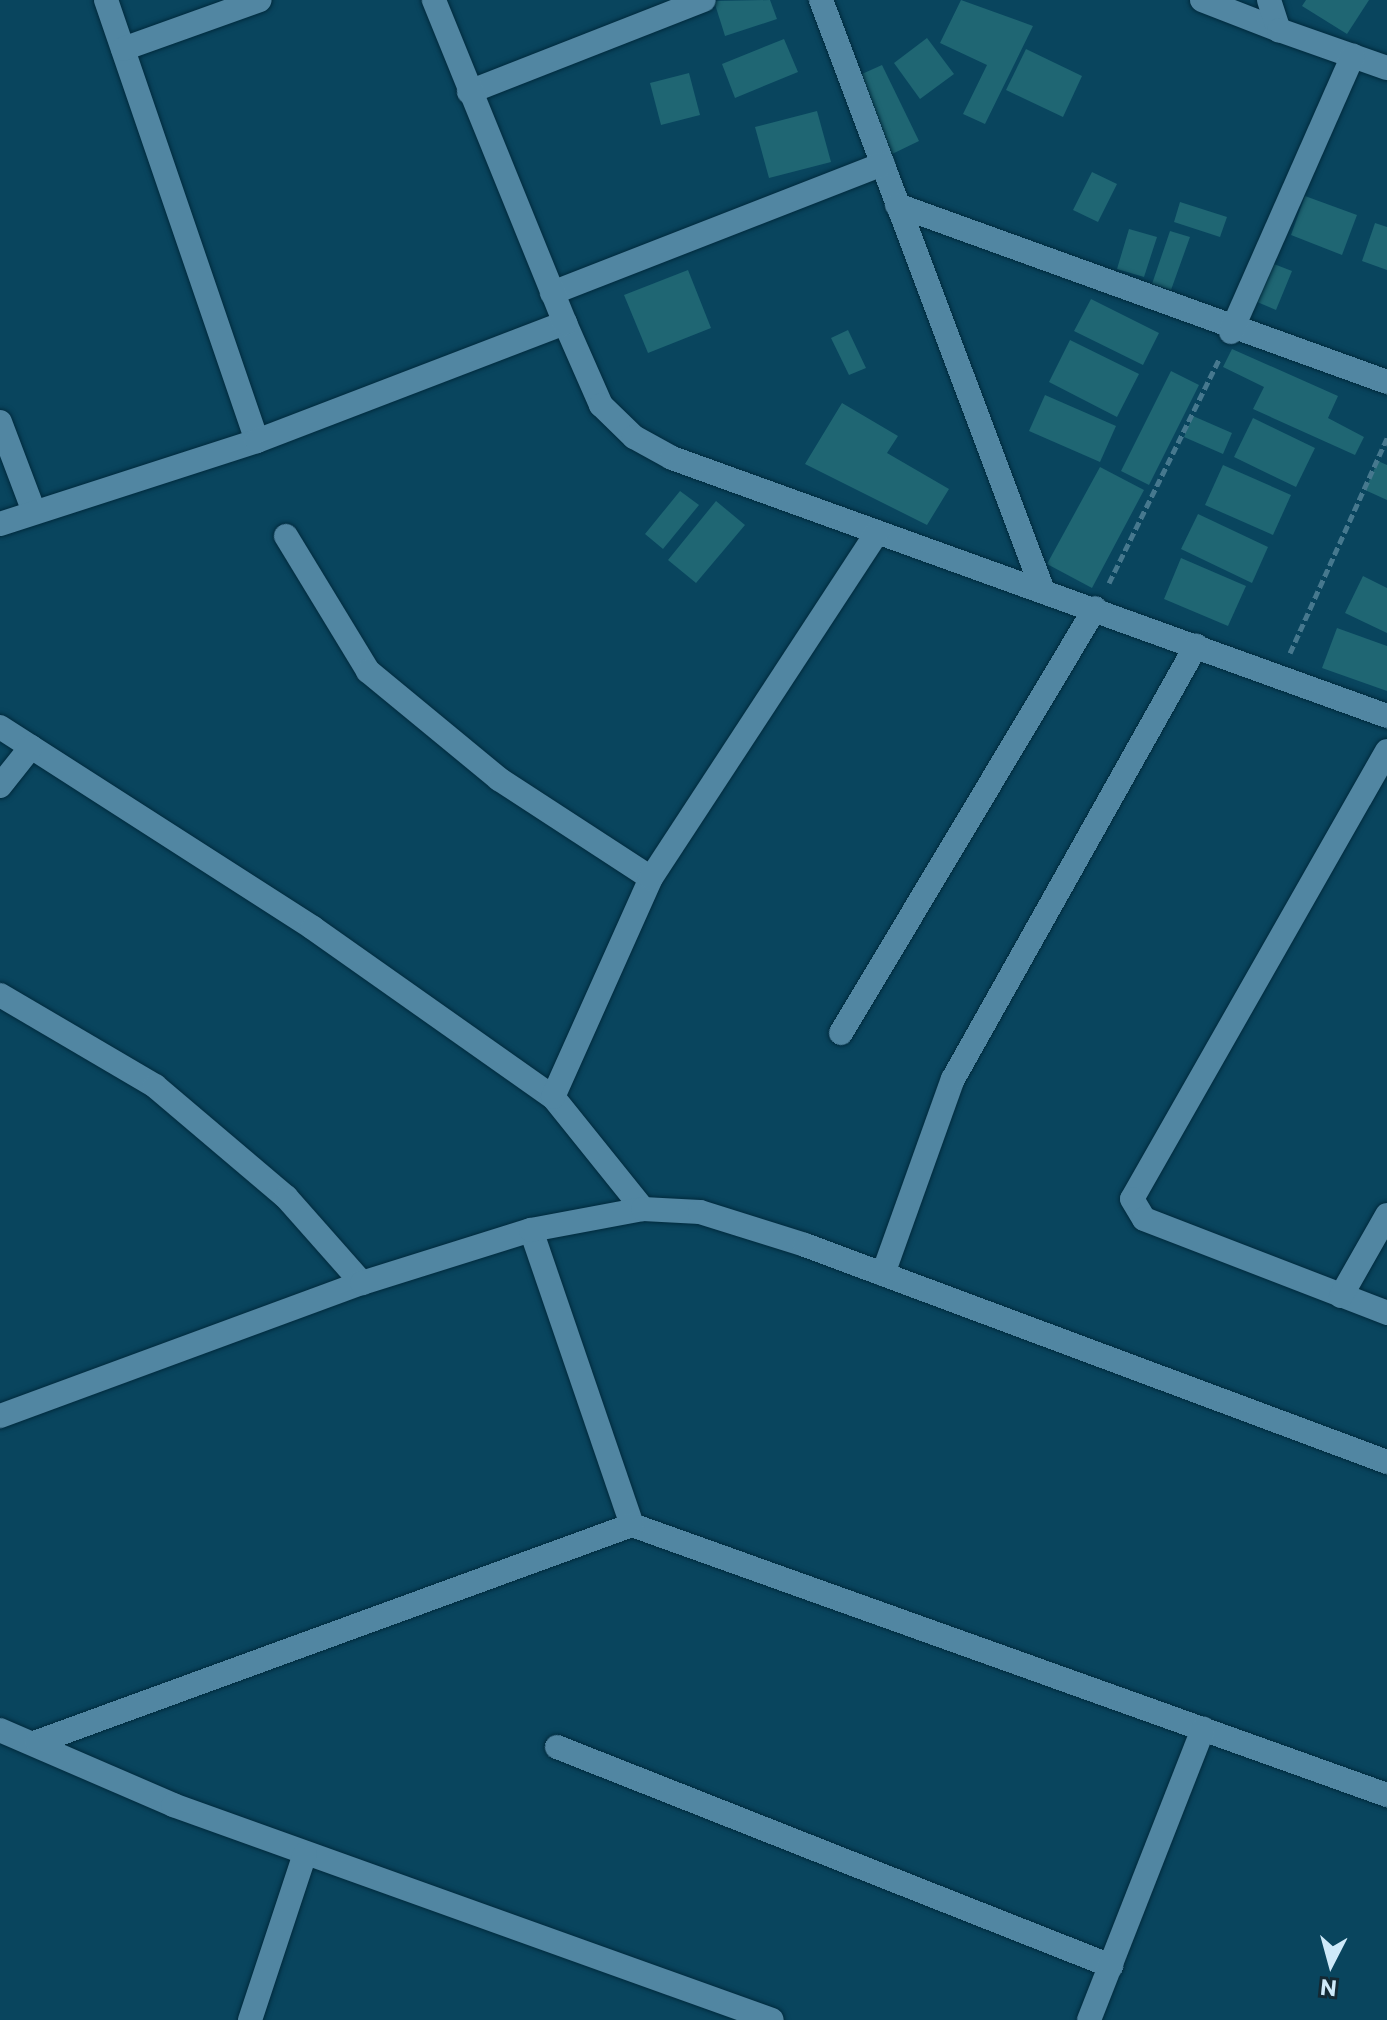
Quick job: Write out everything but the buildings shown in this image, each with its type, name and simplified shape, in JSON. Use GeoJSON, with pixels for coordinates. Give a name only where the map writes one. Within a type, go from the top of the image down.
{"type":"FeatureCollection","features":[{"type":"Feature","properties":{"kind":"street"},"geometry":{"type":"LineString","coordinates":[[106,0],[257,441]]}},
{"type":"Feature","properties":{"kind":"street"},"geometry":{"type":"LineString","coordinates":[[123,49],[260,0]]}},
{"type":"Feature","properties":{"kind":"street"},"geometry":{"type":"LineString","coordinates":[[434,0],[469,92],[601,405],[634,437],[877,532],[1095,608],[1387,716]]}},
{"type":"Feature","properties":{"kind":"street"},"geometry":{"type":"LineString","coordinates":[[469,92],[704,0]]}},
{"type":"Feature","properties":{"kind":"street"},"geometry":{"type":"LineString","coordinates":[[821,0],[1043,591]]}},
{"type":"Feature","properties":{"kind":"street"},"geometry":{"type":"LineString","coordinates":[[1202,0],[1387,68]]}},
{"type":"Feature","properties":{"kind":"street"},"geometry":{"type":"LineString","coordinates":[[1269,0],[1279,30]]}},
{"type":"Feature","properties":{"kind":"street"},"geometry":{"type":"LineString","coordinates":[[1231,332],[1353,56]]}},
{"type":"Feature","properties":{"kind":"street"},"geometry":{"type":"LineString","coordinates":[[552,293],[883,164]]}},
{"type":"Feature","properties":{"kind":"street"},"geometry":{"type":"LineString","coordinates":[[897,205],[1231,332],[1387,382]]}},
{"type":"Feature","properties":{"kind":"street"},"geometry":{"type":"LineString","coordinates":[[0,524],[257,441],[565,323]]}},
{"type":"Feature","properties":{"kind":"street"},"geometry":{"type":"LineString","coordinates":[[0,422],[34,512]]}},
{"type":"Feature","properties":{"kind":"street"},"geometry":{"type":"LineString","coordinates":[[553,1097],[651,878],[877,532]]}},
{"type":"Feature","properties":{"kind":"street"},"geometry":{"type":"LineString","coordinates":[[286,536],[368,671],[499,779],[651,878]]}},
{"type":"Feature","properties":{"kind":"street"},"geometry":{"type":"LineString","coordinates":[[841,1033],[1095,608]]}},
{"type":"Feature","properties":{"kind":"street"},"geometry":{"type":"LineString","coordinates":[[883,1274],[947,1092],[1196,646]]}},
{"type":"Feature","properties":{"kind":"street"},"geometry":{"type":"LineString","coordinates":[[0,727],[313,928],[553,1097],[643,1209]]}},
{"type":"Feature","properties":{"kind":"street"},"geometry":{"type":"LineString","coordinates":[[0,786],[31,747]]}},
{"type":"Feature","properties":{"kind":"street"},"geometry":{"type":"LineString","coordinates":[[1387,751],[1132,1199],[1144,1219],[1387,1313]]}},
{"type":"Feature","properties":{"kind":"street"},"geometry":{"type":"LineString","coordinates":[[0,995],[155,1086],[286,1197],[362,1283]]}},
{"type":"Feature","properties":{"kind":"street"},"geometry":{"type":"LineString","coordinates":[[0,1416],[362,1283],[531,1230],[643,1209],[700,1212],[883,1274],[1387,1462]]}},
{"type":"Feature","properties":{"kind":"street"},"geometry":{"type":"LineString","coordinates":[[1341,1296],[1387,1215]]}},
{"type":"Feature","properties":{"kind":"street"},"geometry":{"type":"LineString","coordinates":[[531,1230],[632,1525]]}},
{"type":"Feature","properties":{"kind":"street"},"geometry":{"type":"LineString","coordinates":[[37,1742],[632,1525],[1387,1795]]}},
{"type":"Feature","properties":{"kind":"street"},"geometry":{"type":"LineString","coordinates":[[1089,2020],[1203,1729]]}},
{"type":"Feature","properties":{"kind":"street"},"geometry":{"type":"LineString","coordinates":[[0,1730],[37,1742],[173,1805],[772,2020]]}},
{"type":"Feature","properties":{"kind":"street"},"geometry":{"type":"LineString","coordinates":[[557,1747],[1111,1966]]}},
{"type":"Feature","properties":{"kind":"street"},"geometry":{"type":"LineString","coordinates":[[250,2020],[305,1854]]}},
{"type":"Feature","properties":{"kind":"path"},"geometry":{"type":"LineString","coordinates":[[1095,608],[1142,525],[1231,332]]}},
{"type":"Feature","properties":{"kind":"path"},"geometry":{"type":"LineString","coordinates":[[1278,675],[1387,438]]}}]}
